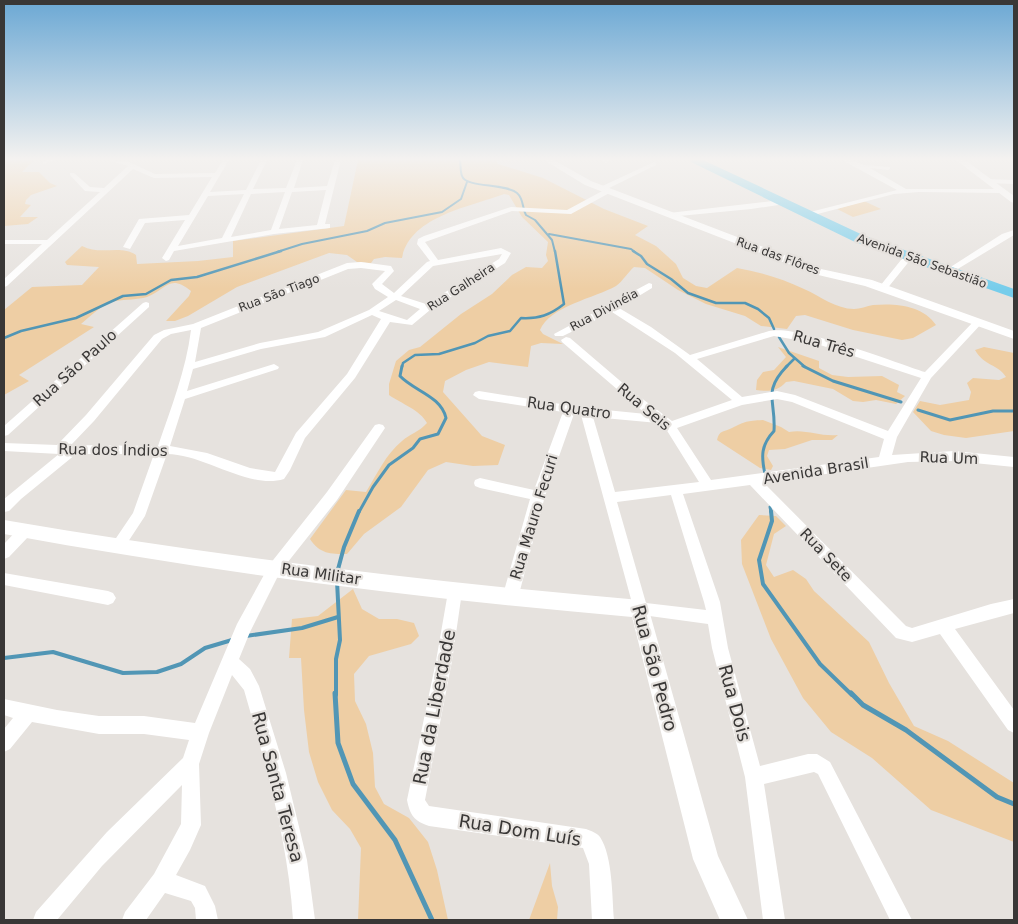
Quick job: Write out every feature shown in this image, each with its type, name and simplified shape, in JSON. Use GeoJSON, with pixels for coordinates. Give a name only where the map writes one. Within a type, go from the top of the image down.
{"type":"FeatureCollection","features":[{"type":"Feature","properties":{"kind":"main road","name":"Avenida São Sebastião"},"geometry":{"type":"LineString","coordinates":[[784,203],[842,232],[1014,294]]}},
{"type":"Feature","properties":{"kind":"main road","name":"Avenida São Sebastião"},"geometry":{"type":"LineString","coordinates":[[791,203],[874,241],[1014,290]]}},
{"type":"Feature","properties":{"kind":"street"},"geometry":{"type":"LineString","coordinates":[[4,284],[91,203]]}},
{"type":"Feature","properties":{"kind":"street"},"geometry":{"type":"LineString","coordinates":[[166,258],[200,203]]}},
{"type":"Feature","properties":{"kind":"street"},"geometry":{"type":"LineString","coordinates":[[224,240],[242,203]]}},
{"type":"Feature","properties":{"kind":"street"},"geometry":{"type":"LineString","coordinates":[[274,232],[284,203]]}},
{"type":"Feature","properties":{"kind":"street"},"geometry":{"type":"LineString","coordinates":[[172,249],[274,232],[323,227],[327,203]]}},
{"type":"Feature","properties":{"kind":"street"},"geometry":{"type":"LineString","coordinates":[[188,367],[260,346],[321,335],[372,312],[395,297],[426,266],[436,263],[421,244],[423,240],[495,213],[523,209],[568,212],[582,203]]}},
{"type":"Feature","properties":{"kind":"street","name":"Rua das Flôres"},"geometry":{"type":"LineString","coordinates":[[641,203],[818,272],[883,288],[1014,335]]}},
{"type":"Feature","properties":{"kind":"street"},"geometry":{"type":"LineString","coordinates":[[668,214],[751,208],[776,203]]}},
{"type":"Feature","properties":{"kind":"street"},"geometry":{"type":"LineString","coordinates":[[813,214],[850,203]]}},
{"type":"Feature","properties":{"kind":"street"},"geometry":{"type":"LineString","coordinates":[[127,247],[142,221],[191,218]]}},
{"type":"Feature","properties":{"kind":"street"},"geometry":{"type":"LineString","coordinates":[[953,268],[1014,232]]}},
{"type":"Feature","properties":{"kind":"street"},"geometry":{"type":"LineString","coordinates":[[4,242],[27,242],[52,238]]}},
{"type":"Feature","properties":{"kind":"street","name":"Rua Galheira"},"geometry":{"type":"LineString","coordinates":[[372,312],[409,323],[427,308],[502,261],[507,253],[502,251],[491,252],[436,263]]}},
{"type":"Feature","properties":{"kind":"street"},"geometry":{"type":"LineString","coordinates":[[883,288],[908,257]]}},
{"type":"Feature","properties":{"kind":"street","name":"Rua São Tiago"},"geometry":{"type":"LineString","coordinates":[[59,450],[90,418],[158,337],[168,332],[196,326],[347,266],[361,265],[388,268],[390,271],[376,286],[395,297]]}},
{"type":"Feature","properties":{"kind":"street","name":"Rua Divinéia"},"geometry":{"type":"LineString","coordinates":[[563,337],[649,286]]}},
{"type":"Feature","properties":{"kind":"street"},"geometry":{"type":"LineString","coordinates":[[395,297],[427,308]]}},
{"type":"Feature","properties":{"kind":"street","name":"Rua São Paulo"},"geometry":{"type":"LineString","coordinates":[[4,432],[146,305]]}},
{"type":"Feature","properties":{"kind":"street"},"geometry":{"type":"LineString","coordinates":[[612,308],[646,326],[690,358],[740,401],[772,396],[795,398],[891,438]]}},
{"type":"Feature","properties":{"kind":"street","name":"Rua dos Índios"},"geometry":{"type":"LineString","coordinates":[[4,447],[59,450],[163,450],[206,458],[250,474],[279,476],[284,470],[300,436],[351,376],[387,318]]}},
{"type":"Feature","properties":{"kind":"street","name":"Avenida Brasil"},"geometry":{"type":"LineString","coordinates":[[609,498],[753,480],[884,460],[891,438],[927,376],[978,322]]}},
{"type":"Feature","properties":{"kind":"street"},"geometry":{"type":"LineString","coordinates":[[117,547],[138,516],[163,450],[188,367],[196,326]]}},
{"type":"Feature","properties":{"kind":"street","name":"Rua Três"},"geometry":{"type":"LineString","coordinates":[[690,358],[772,333],[781,333],[816,340],[927,376]]}},
{"type":"Feature","properties":{"kind":"street","name":"Rua Seis"},"geometry":{"type":"LineString","coordinates":[[563,337],[628,394],[666,423],[708,486]]}},
{"type":"Feature","properties":{"kind":"street"},"geometry":{"type":"LineString","coordinates":[[180,397],[274,367]]}},
{"type":"Feature","properties":{"kind":"street","name":"Rua Quatro"},"geometry":{"type":"LineString","coordinates":[[479,395],[666,423],[740,401]]}},
{"type":"Feature","properties":{"kind":"street","name":"Rua Mauro Fecuri"},"geometry":{"type":"LineString","coordinates":[[510,598],[538,496],[570,409]]}},
{"type":"Feature","properties":{"kind":"street","name":"Rua São Pedro"},"geometry":{"type":"LineString","coordinates":[[586,412],[706,859],[734,920]]}},
{"type":"Feature","properties":{"kind":"street"},"geometry":{"type":"LineString","coordinates":[[133,920],[161,881],[191,825],[190,764],[200,733],[243,629],[275,568],[332,496],[379,428]]}},
{"type":"Feature","properties":{"kind":"street"},"geometry":{"type":"LineString","coordinates":[[4,507],[16,495],[73,450]]}},
{"type":"Feature","properties":{"kind":"street","name":"Rua Um"},"geometry":{"type":"LineString","coordinates":[[884,460],[946,456],[1014,462]]}},
{"type":"Feature","properties":{"kind":"street","name":"Rua Sete"},"geometry":{"type":"LineString","coordinates":[[753,480],[898,630],[912,635],[944,625]]}},
{"type":"Feature","properties":{"kind":"street"},"geometry":{"type":"LineString","coordinates":[[480,483],[538,496]]}},
{"type":"Feature","properties":{"kind":"street","name":"Rua Dois"},"geometry":{"type":"LineString","coordinates":[[676,490],[708,586],[720,648],[754,777],[774,920]]}},
{"type":"Feature","properties":{"kind":"street","name":"Rua Militar"},"geometry":{"type":"LineString","coordinates":[[4,527],[117,547],[337,577],[510,598],[640,608]]}},
{"type":"Feature","properties":{"kind":"street"},"geometry":{"type":"LineString","coordinates":[[4,554],[24,532]]}},
{"type":"Feature","properties":{"kind":"street"},"geometry":{"type":"LineString","coordinates":[[4,580],[108,598]]}},
{"type":"Feature","properties":{"kind":"street","name":"Rua da Liberdade"},"geometry":{"type":"LineString","coordinates":[[429,816],[422,814],[418,809],[416,800],[456,592]]}},
{"type":"Feature","properties":{"kind":"street"},"geometry":{"type":"LineString","coordinates":[[1014,606],[944,625],[1014,724]]}},
{"type":"Feature","properties":{"kind":"street"},"geometry":{"type":"LineString","coordinates":[[640,608],[715,618]]}},
{"type":"Feature","properties":{"kind":"street","name":"Rua Santa Teresa"},"geometry":{"type":"LineString","coordinates":[[233,654],[250,686],[286,802],[298,855],[304,920]]}},
{"type":"Feature","properties":{"kind":"street"},"geometry":{"type":"LineString","coordinates":[[4,707],[99,725],[144,725],[200,733]]}},
{"type":"Feature","properties":{"kind":"street"},"geometry":{"type":"LineString","coordinates":[[4,743],[29,712]]}},
{"type":"Feature","properties":{"kind":"street"},"geometry":{"type":"LineString","coordinates":[[754,777],[808,763],[817,763],[824,768],[901,920]]}},
{"type":"Feature","properties":{"kind":"street"},"geometry":{"type":"LineString","coordinates":[[44,920],[102,852],[190,764]]}},
{"type":"Feature","properties":{"kind":"street","name":"Rua Dom Luís"},"geometry":{"type":"LineString","coordinates":[[429,816],[577,838],[592,843],[599,864],[603,920]]}},
{"type":"Feature","properties":{"kind":"street"},"geometry":{"type":"LineString","coordinates":[[161,881],[198,893],[205,906],[206,920]]}},
{"type":"Feature","properties":{"kind":"shaded area"},"geometry":{"type":"Polygon","coordinates":[[[4,203],[31,205],[20,217],[38,217],[28,224],[4,226],[4,203]]]}},
{"type":"Feature","properties":{"kind":"shaded area"},"geometry":{"type":"Polygon","coordinates":[[[349,203],[477,203],[443,215],[429,223],[417,232],[407,244],[402,258],[385,257],[374,259],[371,263],[357,262],[347,255],[329,253],[237,287],[188,316],[175,321],[166,321],[189,296],[191,291],[178,283],[172,283],[147,297],[120,300],[106,304],[81,324],[94,327],[19,375],[29,381],[4,395],[4,310],[32,287],[82,285],[99,267],[67,265],[65,262],[82,246],[96,250],[123,250],[130,252],[136,255],[137,264],[198,261],[233,257],[233,241],[344,226],[349,203]]]}},
{"type":"Feature","properties":{"kind":"shaded area"},"geometry":{"type":"Polygon","coordinates":[[[514,203],[592,203],[648,226],[635,235],[656,246],[676,264],[683,278],[696,286],[707,288],[737,268],[780,279],[841,307],[856,309],[881,304],[899,305],[916,309],[924,313],[936,325],[913,338],[902,340],[853,330],[805,315],[796,316],[787,329],[761,326],[745,316],[706,304],[678,290],[645,268],[634,267],[616,286],[563,309],[545,322],[540,330],[543,334],[563,344],[541,343],[531,346],[528,367],[489,362],[466,370],[445,381],[443,392],[482,436],[505,445],[498,465],[473,466],[446,462],[428,470],[401,507],[364,534],[347,554],[335,554],[318,548],[310,539],[346,490],[366,492],[396,446],[427,423],[420,414],[389,395],[389,384],[396,361],[409,350],[420,347],[461,314],[492,294],[512,275],[526,267],[542,268],[548,261],[546,255],[548,242],[522,217],[514,203]]]}},
{"type":"Feature","properties":{"kind":"shaded area"},"geometry":{"type":"Polygon","coordinates":[[[857,203],[869,203],[881,209],[853,217],[837,209],[857,203]]]}},
{"type":"Feature","properties":{"kind":"shaded area"},"geometry":{"type":"Polygon","coordinates":[[[778,347],[819,361],[819,368],[832,375],[848,377],[882,376],[899,385],[897,392],[905,396],[896,404],[876,400],[853,401],[833,389],[794,381],[786,382],[772,390],[756,390],[757,380],[763,372],[774,370],[786,357],[778,347]]]}},
{"type":"Feature","properties":{"kind":"shaded area"},"geometry":{"type":"Polygon","coordinates":[[[984,347],[1014,353],[1014,431],[966,438],[931,431],[913,412],[920,401],[940,405],[969,400],[971,392],[967,383],[973,378],[999,380],[1006,377],[983,359],[975,350],[984,347]]]}},
{"type":"Feature","properties":{"kind":"shaded area"},"geometry":{"type":"Polygon","coordinates":[[[763,420],[789,432],[801,431],[838,435],[832,440],[812,440],[785,449],[769,450],[767,456],[773,466],[771,470],[760,468],[717,440],[722,432],[746,422],[763,420]]]}},
{"type":"Feature","properties":{"kind":"shaded area"},"geometry":{"type":"Polygon","coordinates":[[[759,515],[776,516],[786,526],[774,534],[766,565],[774,577],[793,570],[806,579],[814,591],[869,642],[889,683],[914,726],[948,741],[1014,783],[1014,842],[931,810],[872,758],[831,732],[803,698],[771,639],[742,564],[741,540],[759,515]]]}},
{"type":"Feature","properties":{"kind":"shaded area"},"geometry":{"type":"Polygon","coordinates":[[[353,589],[362,609],[379,619],[397,619],[414,623],[419,636],[411,644],[369,656],[354,674],[355,701],[366,724],[373,753],[375,787],[384,804],[409,818],[428,842],[437,870],[448,920],[358,920],[361,848],[350,829],[332,810],[318,782],[309,752],[301,658],[289,658],[292,619],[318,616],[353,589]]]}},
{"type":"Feature","properties":{"kind":"shaded area"},"geometry":{"type":"Polygon","coordinates":[[[550,863],[552,886],[558,907],[557,920],[529,920],[550,863]]]}},
{"type":"Feature","properties":{"kind":"waterway"},"geometry":{"type":"LineString","coordinates":[[277,252],[302,244],[367,231],[385,223],[442,212],[455,203]]}},
{"type":"Feature","properties":{"kind":"waterway"},"geometry":{"type":"LineString","coordinates":[[522,203],[526,215],[535,220],[552,240],[555,252]]}},
{"type":"Feature","properties":{"kind":"waterway"},"geometry":{"type":"LineString","coordinates":[[549,234],[631,249],[635,252]]}},
{"type":"Feature","properties":{"kind":"waterway"},"geometry":{"type":"LineString","coordinates":[[4,338],[21,331],[76,318],[123,296],[146,294],[171,280],[197,277],[281,251]]}},
{"type":"Feature","properties":{"kind":"waterway"},"geometry":{"type":"LineString","coordinates":[[402,367],[403,363],[415,355],[439,354],[475,343],[488,336],[510,331],[521,318],[544,316],[564,304],[555,251]]}},
{"type":"Feature","properties":{"kind":"waterway"},"geometry":{"type":"LineString","coordinates":[[633,251],[641,256],[647,264],[671,279],[688,293],[716,303],[745,303],[758,309],[769,318],[774,329]]}},
{"type":"Feature","properties":{"kind":"waterway"},"geometry":{"type":"LineString","coordinates":[[779,337],[789,353],[805,367]]}},
{"type":"Feature","properties":{"kind":"waterway"},"geometry":{"type":"LineString","coordinates":[[787,366],[794,359]]}},
{"type":"Feature","properties":{"kind":"waterway"},"geometry":{"type":"LineString","coordinates":[[359,512],[373,487],[389,465],[413,448],[420,439],[438,434],[446,418],[439,404],[400,376],[402,366]]}},
{"type":"Feature","properties":{"kind":"waterway"},"geometry":{"type":"LineString","coordinates":[[765,474],[763,462],[764,446],[774,431],[772,390],[779,375],[787,366]]}},
{"type":"Feature","properties":{"kind":"waterway"},"geometry":{"type":"LineString","coordinates":[[805,367],[833,381],[901,402]]}},
{"type":"Feature","properties":{"kind":"waterway"},"geometry":{"type":"LineString","coordinates":[[918,410],[950,420],[993,411],[1014,411]]}},
{"type":"Feature","properties":{"kind":"waterway"},"geometry":{"type":"LineString","coordinates":[[770,507],[771,512]]}},
{"type":"Feature","properties":{"kind":"waterway"},"geometry":{"type":"LineString","coordinates":[[337,573],[344,547],[359,511]]}},
{"type":"Feature","properties":{"kind":"waterway"},"geometry":{"type":"LineString","coordinates":[[771,511],[772,521],[759,560],[763,584],[820,664],[852,695]]}},
{"type":"Feature","properties":{"kind":"waterway"},"geometry":{"type":"LineString","coordinates":[[336,695],[336,659],[340,640],[337,581]]}},
{"type":"Feature","properties":{"kind":"waterway"},"geometry":{"type":"LineString","coordinates":[[246,636],[302,628],[338,617]]}},
{"type":"Feature","properties":{"kind":"waterway"},"geometry":{"type":"LineString","coordinates":[[4,658],[53,652],[123,673],[157,672],[181,664],[205,648],[232,640]]}},
{"type":"Feature","properties":{"kind":"waterway"},"geometry":{"type":"LineString","coordinates":[[335,693],[338,743],[353,784],[395,840],[432,920]]}},
{"type":"Feature","properties":{"kind":"waterway"},"geometry":{"type":"LineString","coordinates":[[851,693],[863,705],[906,730],[997,797],[1014,804]]}}]}
